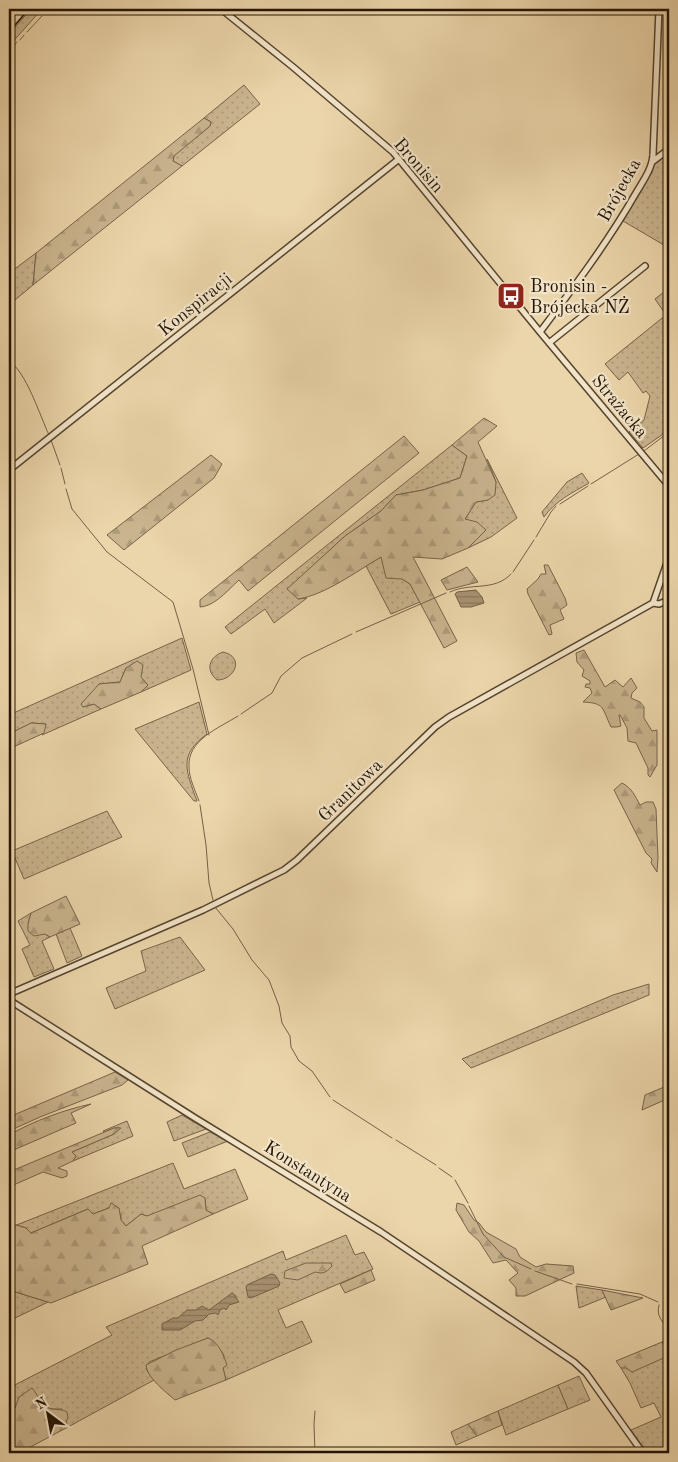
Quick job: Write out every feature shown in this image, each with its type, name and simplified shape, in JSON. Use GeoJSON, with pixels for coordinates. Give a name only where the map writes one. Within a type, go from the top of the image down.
{"type":"FeatureCollection","features":[{"type":"Feature","properties":{"kind":"main road"},"geometry":{"type":"LineString","coordinates":[[9,26],[24,9]]}},
{"type":"Feature","properties":{"kind":"street","name":"Bronisin"},"geometry":{"type":"LineString","coordinates":[[221,9],[387,147],[569,366]]}},
{"type":"Feature","properties":{"kind":"street","name":"Brójecka"},"geometry":{"type":"LineString","coordinates":[[540,332],[620,220],[652,162],[659,9]]}},
{"type":"Feature","properties":{"kind":"street"},"geometry":{"type":"LineString","coordinates":[[652,162],[669,149]]}},
{"type":"Feature","properties":{"kind":"street","name":"Konspiracji"},"geometry":{"type":"LineString","coordinates":[[9,470],[398,159]]}},
{"type":"Feature","properties":{"kind":"street"},"geometry":{"type":"LineString","coordinates":[[549,343],[645,266]]}},
{"type":"Feature","properties":{"kind":"street","name":"Strażacka"},"geometry":{"type":"LineString","coordinates":[[569,366],[669,484]]}},
{"type":"Feature","properties":{"kind":"street"},"geometry":{"type":"LineString","coordinates":[[653,603],[669,557]]}},
{"type":"Feature","properties":{"kind":"street","name":"Granitowa"},"geometry":{"type":"LineString","coordinates":[[9,994],[203,910],[284,870],[297,860],[442,722],[653,603],[659,604],[669,600]]}},
{"type":"Feature","properties":{"kind":"street","name":"Konstantyna"},"geometry":{"type":"LineString","coordinates":[[9,1000],[195,1118],[381,1232],[574,1362],[586,1373],[640,1449],[645,1453]]}},
{"type":"Feature","properties":{"kind":"green space"},"geometry":{"type":"Polygon","coordinates":[[[28,9],[42,9],[9,46],[9,31],[28,9]]]}},
{"type":"Feature","properties":{"kind":"green space"},"geometry":{"type":"Polygon","coordinates":[[[244,85],[260,104],[182,166],[173,161],[174,155],[210,126],[211,122],[204,118],[244,85]]]}},
{"type":"Feature","properties":{"kind":"green space"},"geometry":{"type":"Polygon","coordinates":[[[204,118],[211,122],[210,126],[174,156],[173,161],[182,166],[33,285],[36,253],[204,118]]]}},
{"type":"Feature","properties":{"kind":"green space"},"geometry":{"type":"Polygon","coordinates":[[[662,157],[669,165],[669,248],[623,221],[655,163],[662,157]]]}},
{"type":"Feature","properties":{"kind":"green space"},"geometry":{"type":"Polygon","coordinates":[[[36,253],[33,285],[9,305],[12,271],[36,253]]]}},
{"type":"Feature","properties":{"kind":"green space"},"geometry":{"type":"Polygon","coordinates":[[[669,288],[669,430],[643,448],[629,432],[644,420],[650,396],[646,391],[643,393],[628,372],[619,380],[605,364],[666,315],[655,299],[669,288]]]}},
{"type":"Feature","properties":{"kind":"green space"},"geometry":{"type":"Polygon","coordinates":[[[484,418],[497,426],[478,442],[496,482],[495,495],[488,500],[476,502],[465,519],[477,522],[486,530],[468,548],[442,559],[413,557],[457,641],[444,648],[410,584],[402,579],[386,578],[381,557],[341,582],[308,597],[298,599],[287,589],[345,536],[381,511],[396,495],[423,490],[460,478],[467,456],[452,445],[484,418]]]}},
{"type":"Feature","properties":{"kind":"green space"},"geometry":{"type":"Polygon","coordinates":[[[404,436],[419,453],[248,591],[239,580],[216,601],[200,607],[200,600],[404,436]]]}},
{"type":"Feature","properties":{"kind":"green space"},"geometry":{"type":"Polygon","coordinates":[[[452,445],[467,456],[460,478],[423,490],[396,495],[381,511],[345,536],[288,589],[298,599],[307,598],[274,623],[265,609],[231,634],[225,627],[452,445]]]}},
{"type":"Feature","properties":{"kind":"green space"},"geometry":{"type":"Polygon","coordinates":[[[211,455],[222,464],[214,478],[124,550],[107,535],[211,455]]]}},
{"type":"Feature","properties":{"kind":"green space"},"geometry":{"type":"Polygon","coordinates":[[[487,459],[517,518],[491,537],[468,548],[486,530],[465,519],[476,502],[488,500],[496,482],[487,459]]]}},
{"type":"Feature","properties":{"kind":"green space"},"geometry":{"type":"Polygon","coordinates":[[[582,473],[589,483],[559,502],[544,517],[542,512],[567,482],[582,473]]]}},
{"type":"Feature","properties":{"kind":"green space"},"geometry":{"type":"Polygon","coordinates":[[[381,557],[402,579],[410,584],[420,602],[391,614],[366,566],[381,557]]]}},
{"type":"Feature","properties":{"kind":"green space"},"geometry":{"type":"Polygon","coordinates":[[[544,565],[548,565],[567,605],[560,610],[564,619],[550,625],[552,634],[549,635],[527,589],[541,574],[546,574],[544,565]]]}},
{"type":"Feature","properties":{"kind":"green space"},"geometry":{"type":"Polygon","coordinates":[[[467,567],[478,582],[447,590],[441,580],[467,567]]]}},
{"type":"Feature","properties":{"kind":"green space"},"geometry":{"type":"Polygon","coordinates":[[[182,638],[191,670],[141,692],[148,685],[126,668],[120,682],[99,684],[83,707],[94,704],[101,709],[42,735],[46,724],[32,723],[9,734],[9,715],[182,638]]]}},
{"type":"Feature","properties":{"kind":"green space"},"geometry":{"type":"Polygon","coordinates":[[[584,650],[605,687],[615,680],[623,687],[631,678],[637,688],[632,693],[631,698],[640,702],[644,707],[644,718],[652,731],[657,730],[657,765],[650,777],[648,775],[648,768],[636,743],[628,741],[627,728],[620,715],[621,726],[611,727],[604,711],[599,705],[583,702],[592,693],[590,688],[585,687],[586,684],[590,684],[590,681],[582,676],[584,670],[577,662],[576,653],[584,650]]]}},
{"type":"Feature","properties":{"kind":"green space"},"geometry":{"type":"Polygon","coordinates":[[[223,652],[234,658],[235,668],[229,676],[217,680],[211,672],[210,664],[214,657],[223,652]]]}},
{"type":"Feature","properties":{"kind":"green space"},"geometry":{"type":"Polygon","coordinates":[[[137,661],[143,665],[141,677],[148,685],[141,692],[101,709],[94,704],[83,707],[81,704],[99,684],[120,682],[126,668],[137,661]]]}},
{"type":"Feature","properties":{"kind":"green space"},"geometry":{"type":"Polygon","coordinates":[[[199,702],[207,734],[192,749],[188,757],[188,772],[197,801],[194,801],[135,729],[199,702]]]}},
{"type":"Feature","properties":{"kind":"green space"},"geometry":{"type":"Polygon","coordinates":[[[31,723],[46,724],[44,733],[9,749],[9,734],[31,723]]]}},
{"type":"Feature","properties":{"kind":"green space"},"geometry":{"type":"Polygon","coordinates":[[[622,783],[631,790],[640,805],[646,802],[653,802],[656,809],[657,872],[651,863],[652,859],[646,853],[614,790],[622,783]]]}},
{"type":"Feature","properties":{"kind":"green space"},"geometry":{"type":"Polygon","coordinates":[[[107,811],[122,837],[24,879],[12,851],[107,811]]]}},
{"type":"Feature","properties":{"kind":"green space"},"geometry":{"type":"Polygon","coordinates":[[[66,896],[80,924],[50,937],[45,934],[34,936],[28,931],[31,913],[66,896]]]}},
{"type":"Feature","properties":{"kind":"green space"},"geometry":{"type":"Polygon","coordinates":[[[31,913],[28,924],[50,937],[42,941],[54,969],[34,977],[22,949],[30,945],[18,921],[31,913]]]}},
{"type":"Feature","properties":{"kind":"green space"},"geometry":{"type":"Polygon","coordinates":[[[70,928],[82,956],[67,963],[56,934],[70,928]]]}},
{"type":"Feature","properties":{"kind":"green space"},"geometry":{"type":"Polygon","coordinates":[[[180,937],[205,970],[115,1009],[106,988],[146,971],[141,951],[180,937]]]}},
{"type":"Feature","properties":{"kind":"green space"},"geometry":{"type":"Polygon","coordinates":[[[649,984],[649,995],[471,1068],[462,1059],[613,995],[649,984]]]}},
{"type":"Feature","properties":{"kind":"green space"},"geometry":{"type":"Polygon","coordinates":[[[115,1072],[128,1080],[122,1085],[9,1131],[9,1117],[115,1072]]]}},
{"type":"Feature","properties":{"kind":"green space"},"geometry":{"type":"Polygon","coordinates":[[[669,1085],[669,1098],[642,1110],[645,1095],[669,1085]]]}},
{"type":"Feature","properties":{"kind":"green space"},"geometry":{"type":"Polygon","coordinates":[[[91,1104],[71,1113],[76,1123],[9,1152],[9,1135],[49,1116],[91,1104]]]}},
{"type":"Feature","properties":{"kind":"green space"},"geometry":{"type":"Polygon","coordinates":[[[182,1115],[206,1129],[174,1141],[167,1122],[182,1115]]]}},
{"type":"Feature","properties":{"kind":"green space"},"geometry":{"type":"Polygon","coordinates":[[[127,1121],[133,1136],[73,1161],[76,1156],[72,1152],[114,1134],[120,1128],[103,1131],[127,1121]]]}},
{"type":"Feature","properties":{"kind":"green space"},"geometry":{"type":"Polygon","coordinates":[[[114,1128],[121,1128],[114,1134],[72,1152],[76,1156],[73,1161],[58,1168],[67,1171],[67,1176],[62,1178],[43,1172],[9,1187],[9,1172],[114,1128]]]}},
{"type":"Feature","properties":{"kind":"green space"},"geometry":{"type":"Polygon","coordinates":[[[210,1132],[228,1141],[188,1157],[182,1143],[210,1132]]]}},
{"type":"Feature","properties":{"kind":"green space"},"geometry":{"type":"Polygon","coordinates":[[[173,1163],[184,1189],[235,1169],[248,1199],[213,1214],[206,1210],[205,1198],[147,1216],[141,1214],[126,1226],[121,1220],[121,1214],[109,1208],[93,1214],[88,1209],[31,1233],[26,1228],[16,1225],[173,1163]]]}},
{"type":"Feature","properties":{"kind":"green space"},"geometry":{"type":"Polygon","coordinates":[[[200,1195],[205,1198],[206,1210],[213,1214],[142,1246],[148,1264],[51,1303],[9,1290],[9,1230],[16,1225],[26,1228],[31,1233],[88,1209],[93,1214],[109,1208],[111,1203],[119,1208],[121,1220],[126,1226],[141,1214],[147,1216],[200,1195]]]}},
{"type":"Feature","properties":{"kind":"green space"},"geometry":{"type":"Polygon","coordinates":[[[457,1203],[464,1205],[474,1220],[486,1232],[516,1249],[520,1257],[536,1267],[546,1264],[573,1266],[574,1273],[525,1296],[516,1296],[516,1288],[509,1280],[518,1273],[506,1260],[493,1263],[479,1241],[469,1232],[456,1210],[457,1203]]]}},
{"type":"Feature","properties":{"kind":"green space"},"geometry":{"type":"Polygon","coordinates":[[[346,1235],[355,1255],[364,1252],[373,1269],[278,1310],[286,1328],[302,1321],[312,1342],[226,1380],[223,1368],[224,1355],[208,1338],[149,1362],[146,1369],[154,1380],[68,1427],[62,1409],[49,1408],[44,1405],[40,1398],[15,1409],[9,1406],[9,1388],[112,1335],[106,1327],[283,1251],[286,1260],[346,1235]]]}},
{"type":"Feature","properties":{"kind":"green space"},"geometry":{"type":"Polygon","coordinates":[[[306,1263],[331,1263],[332,1266],[324,1272],[315,1272],[298,1280],[284,1278],[285,1271],[306,1263]]]}},
{"type":"Feature","properties":{"kind":"green space"},"geometry":{"type":"Polygon","coordinates":[[[371,1270],[375,1280],[345,1293],[340,1284],[371,1270]]]}},
{"type":"Feature","properties":{"kind":"green space"},"geometry":{"type":"Polygon","coordinates":[[[576,1286],[602,1290],[606,1297],[579,1308],[576,1286]]]}},
{"type":"Feature","properties":{"kind":"green space"},"geometry":{"type":"Polygon","coordinates":[[[9,1290],[48,1302],[9,1321],[9,1290]]]}},
{"type":"Feature","properties":{"kind":"green space"},"geometry":{"type":"Polygon","coordinates":[[[602,1290],[643,1298],[611,1310],[602,1290]]]}},
{"type":"Feature","properties":{"kind":"green space"},"geometry":{"type":"Polygon","coordinates":[[[208,1338],[218,1345],[224,1357],[227,1365],[223,1368],[226,1380],[175,1400],[153,1380],[146,1365],[176,1350],[208,1338]]]}},
{"type":"Feature","properties":{"kind":"green space"},"geometry":{"type":"Polygon","coordinates":[[[669,1338],[669,1449],[666,1453],[659,1453],[645,1448],[631,1430],[661,1417],[654,1403],[641,1408],[621,1368],[666,1357],[664,1352],[666,1349],[662,1342],[669,1338]]]}},
{"type":"Feature","properties":{"kind":"green space"},"geometry":{"type":"Polygon","coordinates":[[[662,1342],[666,1349],[664,1352],[666,1357],[632,1372],[626,1368],[621,1368],[616,1361],[662,1342]]]}},
{"type":"Feature","properties":{"kind":"green space"},"geometry":{"type":"Polygon","coordinates":[[[579,1376],[590,1400],[568,1409],[558,1385],[579,1376]]]}},
{"type":"Feature","properties":{"kind":"green space"},"geometry":{"type":"Polygon","coordinates":[[[558,1385],[568,1409],[506,1435],[498,1411],[558,1385]]]}},
{"type":"Feature","properties":{"kind":"green space"},"geometry":{"type":"Polygon","coordinates":[[[32,1388],[48,1408],[67,1412],[68,1418],[66,1421],[68,1427],[19,1453],[9,1453],[9,1406],[15,1408],[19,1397],[32,1388]]]}},
{"type":"Feature","properties":{"kind":"green space"},"geometry":{"type":"Polygon","coordinates":[[[498,1411],[502,1425],[477,1436],[468,1424],[498,1411]]]}},
{"type":"Feature","properties":{"kind":"green space"},"geometry":{"type":"Polygon","coordinates":[[[468,1424],[477,1436],[456,1445],[451,1432],[468,1424]]]}},
{"type":"Feature","properties":{"kind":"shaded area"},"geometry":{"type":"Polygon","coordinates":[[[476,590],[484,603],[471,607],[461,607],[455,594],[457,592],[476,590]]]}},
{"type":"Feature","properties":{"kind":"shaded area"},"geometry":{"type":"Polygon","coordinates":[[[271,1274],[275,1275],[280,1283],[279,1286],[251,1298],[248,1297],[247,1285],[271,1274]]]}},
{"type":"Feature","properties":{"kind":"shaded area"},"geometry":{"type":"Polygon","coordinates":[[[232,1293],[239,1302],[229,1305],[226,1310],[224,1308],[220,1310],[218,1315],[216,1313],[209,1314],[203,1320],[195,1321],[180,1330],[162,1330],[162,1324],[173,1318],[178,1318],[187,1310],[196,1310],[202,1306],[209,1310],[232,1293]]]}},
{"type":"Feature","properties":{"kind":"waterway"},"geometry":{"type":"LineString","coordinates":[[9,34],[31,9]]}},
{"type":"Feature","properties":{"kind":"waterway"},"geometry":{"type":"LineString","coordinates":[[44,13],[48,9]]}},
{"type":"Feature","properties":{"kind":"waterway"},"geometry":{"type":"LineString","coordinates":[[27,32],[42,16]]}},
{"type":"Feature","properties":{"kind":"waterway"},"geometry":{"type":"LineString","coordinates":[[20,40],[24,35]]}},
{"type":"Feature","properties":{"kind":"waterway"},"geometry":{"type":"LineString","coordinates":[[9,51],[17,42]]}},
{"type":"Feature","properties":{"kind":"waterway"},"geometry":{"type":"LineString","coordinates":[[9,361],[15,366],[27,384],[49,435]]}},
{"type":"Feature","properties":{"kind":"waterway"},"geometry":{"type":"LineString","coordinates":[[644,451],[669,432]]}},
{"type":"Feature","properties":{"kind":"waterway"},"geometry":{"type":"LineString","coordinates":[[51,440],[60,465]]}},
{"type":"Feature","properties":{"kind":"waterway"},"geometry":{"type":"LineString","coordinates":[[591,484],[639,454]]}},
{"type":"Feature","properties":{"kind":"waterway"},"geometry":{"type":"LineString","coordinates":[[61,468],[65,484]]}},
{"type":"Feature","properties":{"kind":"waterway"},"geometry":{"type":"LineString","coordinates":[[560,504],[588,486]]}},
{"type":"Feature","properties":{"kind":"waterway"},"geometry":{"type":"LineString","coordinates":[[66,489],[72,509],[107,552],[173,602],[193,669],[209,735]]}},
{"type":"Feature","properties":{"kind":"waterway"},"geometry":{"type":"LineString","coordinates":[[536,537],[556,506]]}},
{"type":"Feature","properties":{"kind":"waterway"},"geometry":{"type":"LineString","coordinates":[[513,572],[534,540]]}},
{"type":"Feature","properties":{"kind":"waterway"},"geometry":{"type":"LineString","coordinates":[[450,592],[497,583],[511,574]]}},
{"type":"Feature","properties":{"kind":"waterway"},"geometry":{"type":"LineString","coordinates":[[356,632],[446,593]]}},
{"type":"Feature","properties":{"kind":"waterway"},"geometry":{"type":"LineString","coordinates":[[241,714],[272,693],[281,676],[302,658],[352,634]]}},
{"type":"Feature","properties":{"kind":"waterway"},"geometry":{"type":"LineString","coordinates":[[199,801],[189,771],[193,749],[214,730],[238,716]]}},
{"type":"Feature","properties":{"kind":"waterway"},"geometry":{"type":"LineString","coordinates":[[200,805],[209,883],[213,900]]}},
{"type":"Feature","properties":{"kind":"waterway"},"geometry":{"type":"LineString","coordinates":[[215,907],[233,929],[252,960],[269,980],[279,1006],[282,1023],[290,1036],[291,1047],[299,1061],[312,1071],[330,1097]]}},
{"type":"Feature","properties":{"kind":"waterway"},"geometry":{"type":"LineString","coordinates":[[333,1100],[392,1138]]}},
{"type":"Feature","properties":{"kind":"waterway"},"geometry":{"type":"LineString","coordinates":[[396,1140],[436,1165]]}},
{"type":"Feature","properties":{"kind":"waterway"},"geometry":{"type":"LineString","coordinates":[[439,1168],[452,1177]]}},
{"type":"Feature","properties":{"kind":"waterway"},"geometry":{"type":"LineString","coordinates":[[455,1180],[468,1203]]}},
{"type":"Feature","properties":{"kind":"waterway"},"geometry":{"type":"LineString","coordinates":[[469,1206],[483,1234],[504,1257],[531,1269]]}},
{"type":"Feature","properties":{"kind":"waterway"},"geometry":{"type":"LineString","coordinates":[[535,1271],[572,1284]]}},
{"type":"Feature","properties":{"kind":"waterway"},"geometry":{"type":"LineString","coordinates":[[577,1284],[640,1294],[658,1302]]}},
{"type":"Feature","properties":{"kind":"waterway"},"geometry":{"type":"LineString","coordinates":[[659,1305],[659,1315],[669,1330]]}},
{"type":"Feature","properties":{"kind":"waterway"},"geometry":{"type":"LineString","coordinates":[[315,1411],[315,1453]]}},
{"type":"Feature","properties":{"kind":"place","name":"Bronisin - Brójecka NŻ"},"geometry":{"type":"Point","coordinates":[511,296]}}]}
